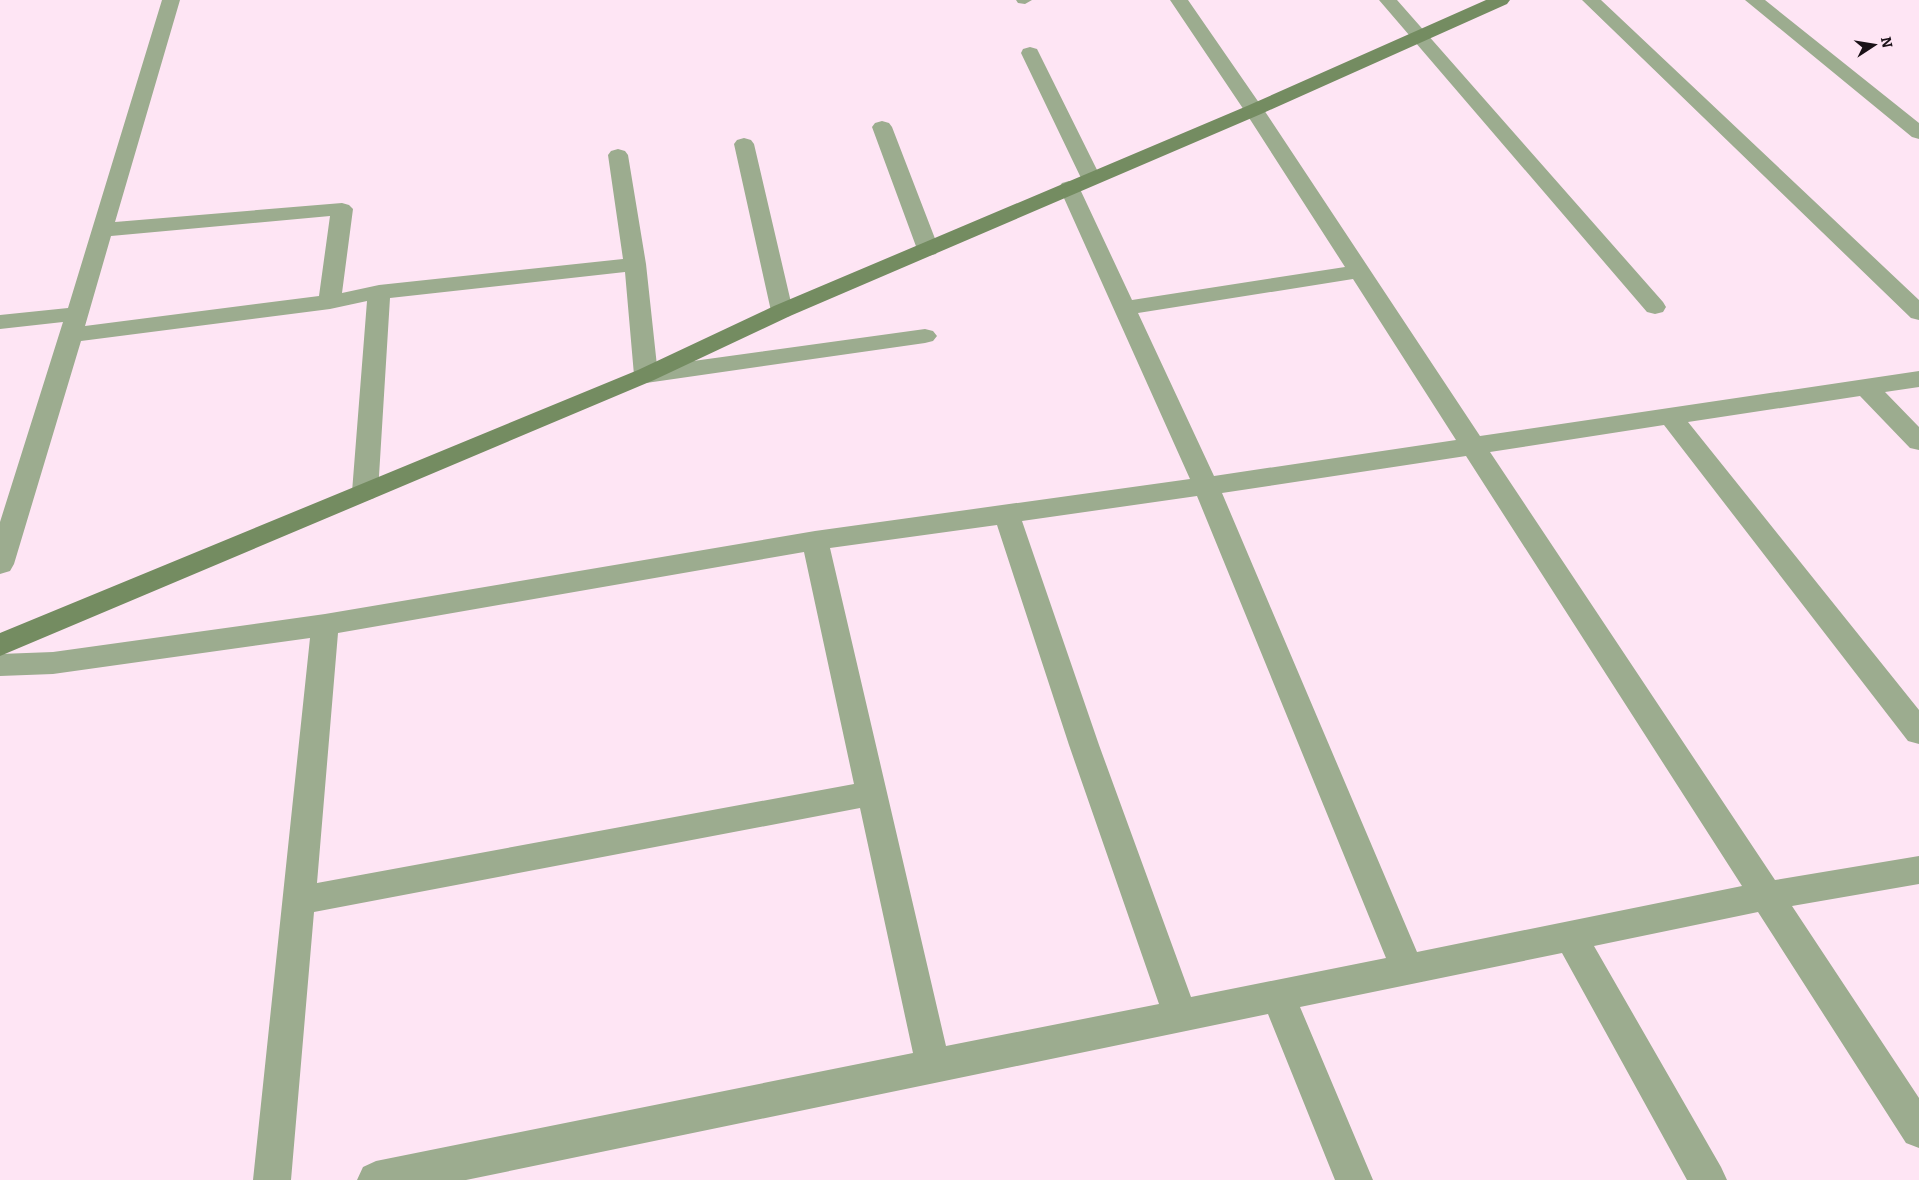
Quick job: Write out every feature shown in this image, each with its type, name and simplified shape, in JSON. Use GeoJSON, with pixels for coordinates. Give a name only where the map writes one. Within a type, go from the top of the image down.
{"type":"FeatureCollection","features":[{"type":"Feature","properties":{"kind":"main road"},"geometry":{"type":"LineString","coordinates":[[0,645],[646,375],[782,312],[1254,110],[1501,0]]}},
{"type":"Feature","properties":{"kind":"street"},"geometry":{"type":"LineString","coordinates":[[0,564],[74,324],[170,0]]}},
{"type":"Feature","properties":{"kind":"street"},"geometry":{"type":"LineString","coordinates":[[1179,0],[1254,110],[1919,1130]]}},
{"type":"Feature","properties":{"kind":"street"},"geometry":{"type":"LineString","coordinates":[[1388,0],[1654,307]]}},
{"type":"Feature","properties":{"kind":"street"},"geometry":{"type":"LineString","coordinates":[[1591,0],[1919,312]]}},
{"type":"Feature","properties":{"kind":"street"},"geometry":{"type":"LineString","coordinates":[[1754,0],[1919,133]]}},
{"type":"Feature","properties":{"kind":"street"},"geometry":{"type":"LineString","coordinates":[[1030,53],[1126,308],[1206,486],[1408,970]]}},
{"type":"Feature","properties":{"kind":"street"},"geometry":{"type":"LineString","coordinates":[[882,127],[928,249]]}},
{"type":"Feature","properties":{"kind":"street"},"geometry":{"type":"LineString","coordinates":[[744,144],[782,312]]}},
{"type":"Feature","properties":{"kind":"street"},"geometry":{"type":"LineString","coordinates":[[618,155],[635,264],[646,375],[925,336]]}},
{"type":"Feature","properties":{"kind":"street"},"geometry":{"type":"LineString","coordinates":[[102,230],[342,209],[330,302]]}},
{"type":"Feature","properties":{"kind":"street"},"geometry":{"type":"LineString","coordinates":[[0,322],[74,324],[330,302],[379,292],[635,264]]}},
{"type":"Feature","properties":{"kind":"street"},"geometry":{"type":"LineString","coordinates":[[1126,308],[1358,272]]}},
{"type":"Feature","properties":{"kind":"street"},"geometry":{"type":"LineString","coordinates":[[364,492],[379,292]]}},
{"type":"Feature","properties":{"kind":"street"},"geometry":{"type":"LineString","coordinates":[[0,665],[53,663],[324,625],[814,541],[1206,486],[1919,379]]}},
{"type":"Feature","properties":{"kind":"street"},"geometry":{"type":"LineString","coordinates":[[1866,387],[1919,442]]}},
{"type":"Feature","properties":{"kind":"street"},"geometry":{"type":"LineString","coordinates":[[1670,416],[1919,732]]}},
{"type":"Feature","properties":{"kind":"street"},"geometry":{"type":"LineString","coordinates":[[1006,513],[1084,745],[1181,1016]]}},
{"type":"Feature","properties":{"kind":"street"},"geometry":{"type":"LineString","coordinates":[[814,541],[873,792],[933,1065]]}},
{"type":"Feature","properties":{"kind":"street"},"geometry":{"type":"LineString","coordinates":[[272,1180],[324,625]]}},
{"type":"Feature","properties":{"kind":"street"},"geometry":{"type":"LineString","coordinates":[[298,901],[873,792]]}},
{"type":"Feature","properties":{"kind":"street"},"geometry":{"type":"LineString","coordinates":[[376,1180],[1766,896],[1919,870]]}},
{"type":"Feature","properties":{"kind":"street"},"geometry":{"type":"LineString","coordinates":[[1571,937],[1708,1180]]}},
{"type":"Feature","properties":{"kind":"street"},"geometry":{"type":"LineString","coordinates":[[1279,997],[1354,1180]]}}]}
